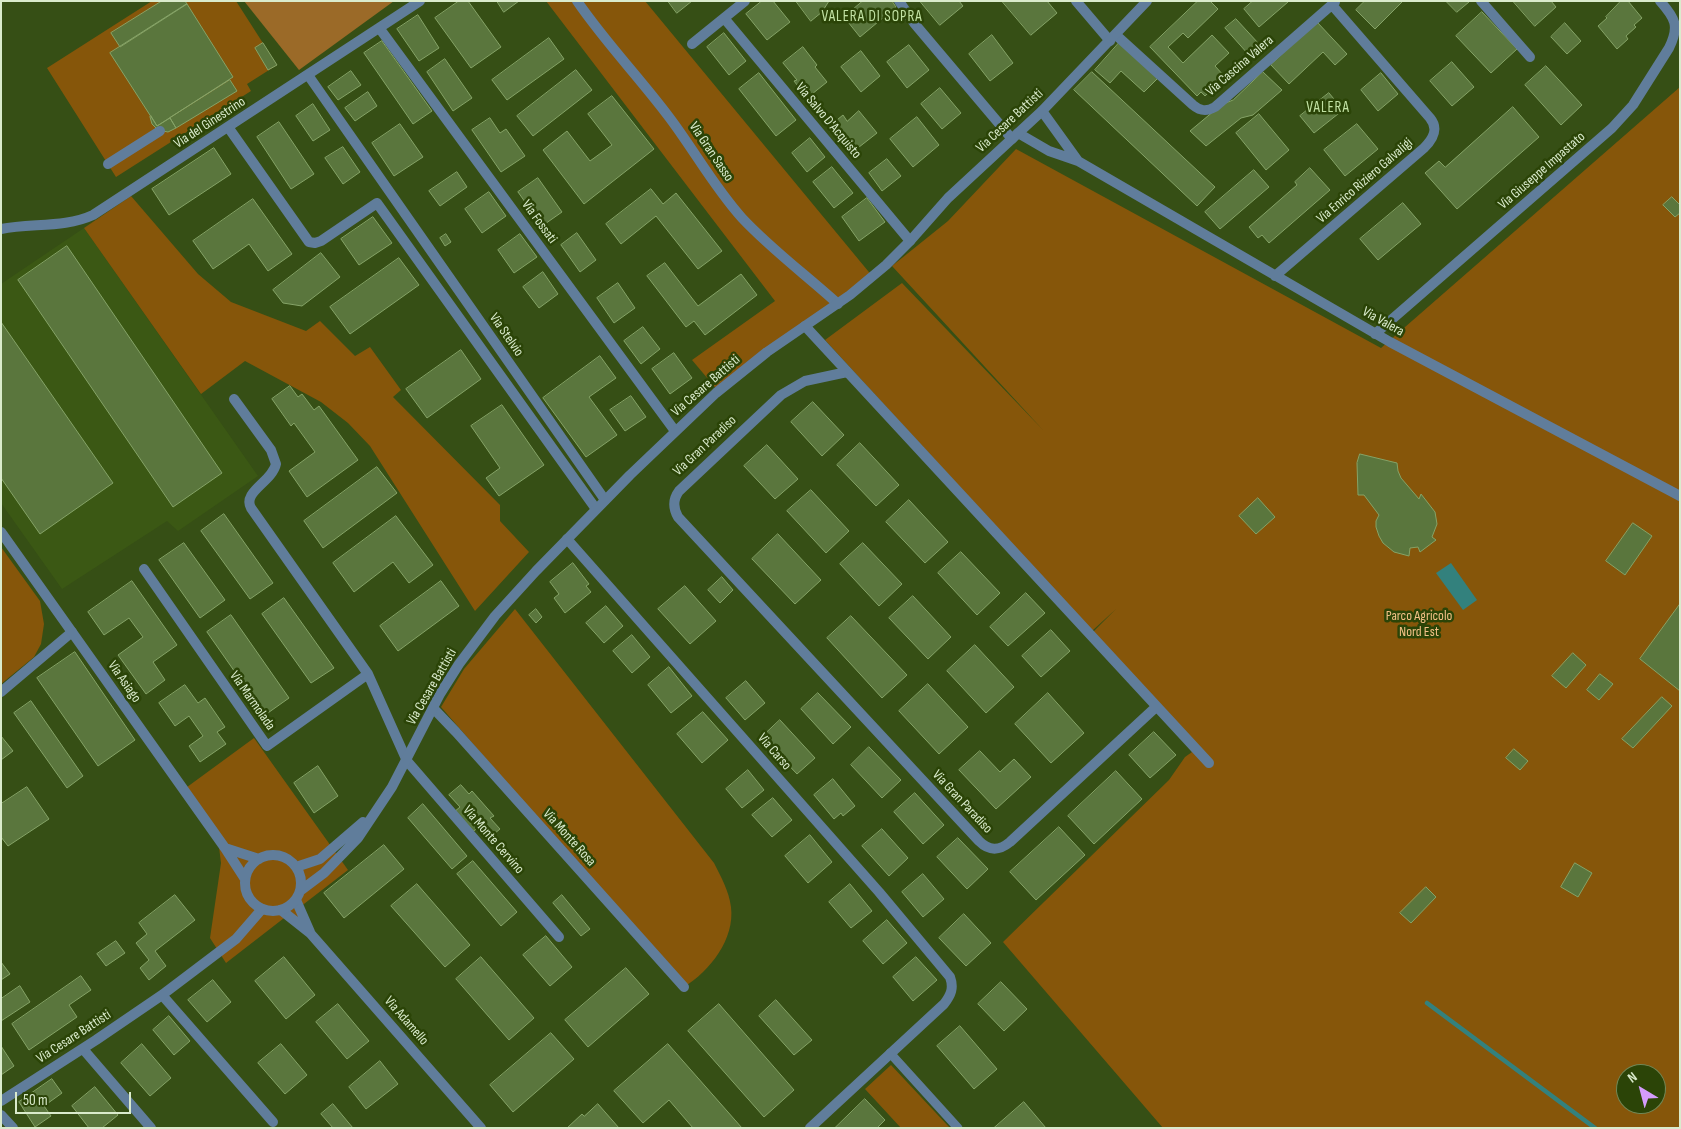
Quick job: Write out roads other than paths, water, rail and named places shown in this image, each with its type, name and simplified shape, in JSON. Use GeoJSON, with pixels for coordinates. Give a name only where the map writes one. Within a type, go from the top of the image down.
{"type":"FeatureCollection","features":[{"type":"Feature","properties":{"kind":"street","name":"Via del Ginestrino"},"geometry":{"type":"LineString","coordinates":[[1,229],[24,225],[64,223],[88,217],[308,76],[420,1]]}},
{"type":"Feature","properties":{"kind":"street","name":"Via Gran Sasso"},"geometry":{"type":"LineString","coordinates":[[577,1],[666,113],[733,208],[755,231],[838,304]]}},
{"type":"Feature","properties":{"kind":"street"},"geometry":{"type":"LineString","coordinates":[[692,44],[745,1]]}},
{"type":"Feature","properties":{"kind":"street","name":"Via Valera"},"geometry":{"type":"LineString","coordinates":[[899,1],[914,23],[1015,136],[1078,161],[1375,334],[1680,496]]}},
{"type":"Feature","properties":{"kind":"street"},"geometry":{"type":"LineString","coordinates":[[1076,1],[1113,38]]}},
{"type":"Feature","properties":{"kind":"street","name":"Via Cesare Battisti"},"geometry":{"type":"LineString","coordinates":[[298,896],[358,838],[392,787],[458,664],[489,623],[520,588],[675,431],[734,378],[872,278],[910,241],[954,192],[1042,111],[1147,1]]}},
{"type":"Feature","properties":{"kind":"street"},"geometry":{"type":"LineString","coordinates":[[1480,1],[1530,57]]}},
{"type":"Feature","properties":{"kind":"street","name":"Via Giuseppe Impastato"},"geometry":{"type":"LineString","coordinates":[[1375,334],[1624,116],[1674,37],[1674,18],[1660,1]]}},
{"type":"Feature","properties":{"kind":"street","name":"Via Cascina Valera"},"geometry":{"type":"LineString","coordinates":[[1113,38],[1193,105],[1204,111],[1215,107],[1334,3]]}},
{"type":"Feature","properties":{"kind":"street","name":"Via Enrico Riziero Galvaligi"},"geometry":{"type":"LineString","coordinates":[[1275,276],[1424,148],[1435,133],[1434,124],[1430,118],[1334,3]]}},
{"type":"Feature","properties":{"kind":"street","name":"Via Salvo D'Acquisto"},"geometry":{"type":"LineString","coordinates":[[724,18],[910,241]]}},
{"type":"Feature","properties":{"kind":"street","name":"Via Fossati"},"geometry":{"type":"LineString","coordinates":[[380,29],[675,431]]}},
{"type":"Feature","properties":{"kind":"street","name":"Via Stelvio"},"geometry":{"type":"LineString","coordinates":[[308,76],[605,500]]}},
{"type":"Feature","properties":{"kind":"street","name":"Via Valera"},"geometry":{"type":"LineString","coordinates":[[1042,111],[1078,161]]}},
{"type":"Feature","properties":{"kind":"street"},"geometry":{"type":"LineString","coordinates":[[228,127],[309,242],[315,244],[321,241],[377,203],[383,195],[384,185]]}},
{"type":"Feature","properties":{"kind":"street"},"geometry":{"type":"LineString","coordinates":[[108,164],[160,131]]}},
{"type":"Feature","properties":{"kind":"street","name":"Via Stelvio"},"geometry":{"type":"LineString","coordinates":[[377,203],[596,509]]}},
{"type":"Feature","properties":{"kind":"street"},"geometry":{"type":"LineString","coordinates":[[805,326],[1209,763]]}},
{"type":"Feature","properties":{"kind":"street","name":"Via Gran Paradiso"},"geometry":{"type":"LineString","coordinates":[[846,372],[801,383],[775,400],[679,491],[674,504],[678,517],[979,841],[991,849],[998,849],[1010,842],[1156,707]]}},
{"type":"Feature","properties":{"kind":"street"},"geometry":{"type":"LineString","coordinates":[[234,399],[271,450],[276,464],[273,474],[252,494],[249,499],[249,505],[368,674],[407,760]]}},
{"type":"Feature","properties":{"kind":"street","name":"Via Asiago"},"geometry":{"type":"LineString","coordinates":[[1,533],[225,848],[245,879]]}},
{"type":"Feature","properties":{"kind":"street","name":"Via Carso"},"geometry":{"type":"LineString","coordinates":[[567,539],[946,970],[953,987],[949,997],[944,1004],[890,1053]]}},
{"type":"Feature","properties":{"kind":"street","name":"Via Marmolada"},"geometry":{"type":"LineString","coordinates":[[144,569],[267,746],[368,674]]}},
{"type":"Feature","properties":{"kind":"street"},"geometry":{"type":"LineString","coordinates":[[1,692],[72,632]]}},
{"type":"Feature","properties":{"kind":"street","name":"Via Monte Rosa"},"geometry":{"type":"LineString","coordinates":[[433,708],[684,988]]}},
{"type":"Feature","properties":{"kind":"street","name":"Via Monte Cervino"},"geometry":{"type":"LineString","coordinates":[[407,760],[559,937]]}},
{"type":"Feature","properties":{"kind":"street","name":"Via Cesare Battisti"},"geometry":{"type":"LineString","coordinates":[[296,867],[316,862],[326,855],[379,808]]}},
{"type":"Feature","properties":{"kind":"street"},"geometry":{"type":"LineString","coordinates":[[225,848],[259,859]]}},
{"type":"Feature","properties":{"kind":"street"},"geometry":{"type":"LineString","coordinates":[[280,855],[296,867],[301,879],[298,896],[290,906],[281,910],[268,911],[253,904],[248,897],[245,879],[249,868],[259,859],[266,856],[280,855]]}},
{"type":"Feature","properties":{"kind":"street","name":"Via Adamello"},"geometry":{"type":"LineString","coordinates":[[298,896],[310,932]]}},
{"type":"Feature","properties":{"kind":"street","name":"Via Cesare Battisti"},"geometry":{"type":"LineString","coordinates":[[1,1101],[83,1049],[162,995],[236,939],[262,909]]}},
{"type":"Feature","properties":{"kind":"street","name":"Via Adamello"},"geometry":{"type":"LineString","coordinates":[[281,910],[310,932],[480,1128]]}},
{"type":"Feature","properties":{"kind":"street"},"geometry":{"type":"LineString","coordinates":[[162,995],[273,1122]]}},
{"type":"Feature","properties":{"kind":"street"},"geometry":{"type":"LineString","coordinates":[[83,1049],[151,1128]]}},
{"type":"Feature","properties":{"kind":"street"},"geometry":{"type":"LineString","coordinates":[[810,1128],[890,1053]]}},
{"type":"Feature","properties":{"kind":"street"},"geometry":{"type":"LineString","coordinates":[[1,1115],[13,1128]]}},
{"type":"Feature","properties":{"kind":"lane"},"geometry":{"type":"LineString","coordinates":[[890,1053],[958,1128]]}},
{"type":"Feature","properties":{"kind":"water"},"geometry":{"type":"Polygon","coordinates":[[[1451,563],[1477,600],[1463,610],[1436,573],[1451,563]]]}},
{"type":"Feature","properties":{"kind":"waterway"},"geometry":{"type":"LineString","coordinates":[[1427,1003],[1595,1128]]}},
{"type":"Feature","properties":{"kind":"district","name":"VALERA DI SOPRA"},"geometry":{"type":"Point","coordinates":[872,17]}},
{"type":"Feature","properties":{"kind":"district","name":"VALERA"},"geometry":{"type":"Point","coordinates":[1328,108]}},
{"type":"Feature","properties":{"kind":"park label","name":"Parco Agricolo Nord Est"},"geometry":{"type":"Point","coordinates":[1419,624]}}]}
